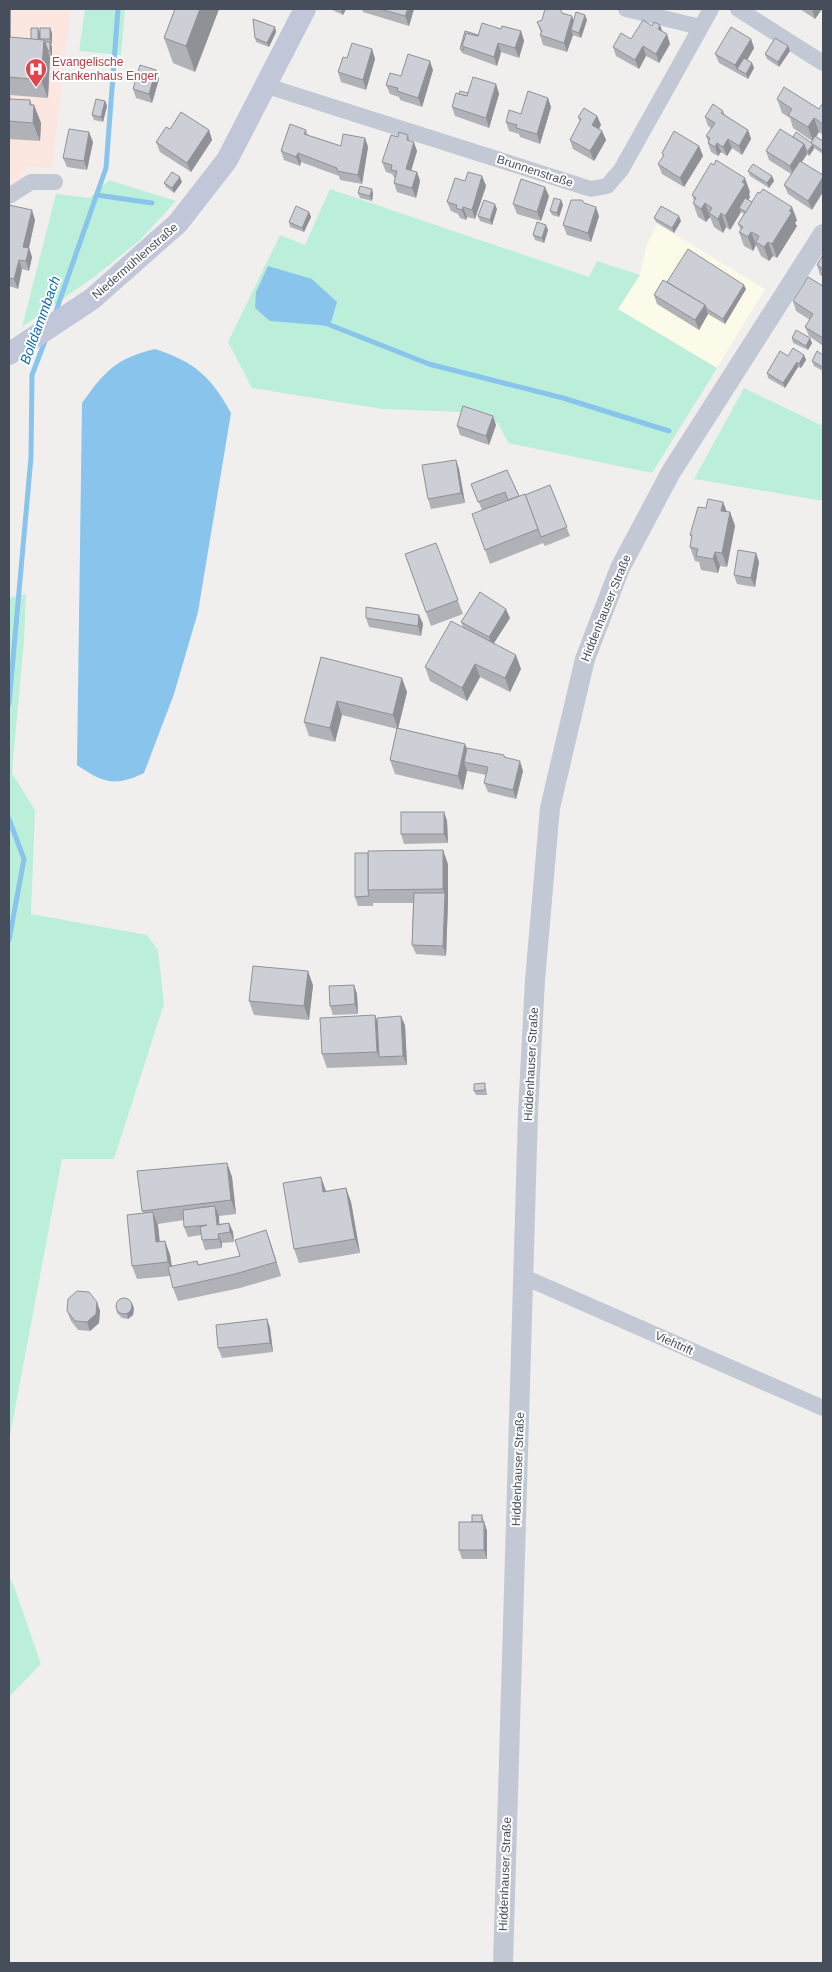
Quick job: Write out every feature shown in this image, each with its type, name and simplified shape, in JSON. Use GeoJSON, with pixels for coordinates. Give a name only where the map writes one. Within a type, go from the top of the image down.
{"type":"FeatureCollection","features":[{"type":"Feature","properties":{"kind":"main road","name":"Niedermühlenstraße"},"geometry":{"type":"LineString","coordinates":[[11,353],[92,299],[178,224],[227,160],[267,86],[305,9]]}},
{"type":"Feature","properties":{"kind":"street"},"geometry":{"type":"LineString","coordinates":[[626,9],[700,27]]}},
{"type":"Feature","properties":{"kind":"street","name":"Brunnenstraße"},"geometry":{"type":"LineString","coordinates":[[267,86],[591,189],[607,186],[621,170],[711,9]]}},
{"type":"Feature","properties":{"kind":"street"},"geometry":{"type":"LineString","coordinates":[[738,9],[823,63]]}},
{"type":"Feature","properties":{"kind":"street"},"geometry":{"type":"LineString","coordinates":[[9,196],[31,182],[55,182]]}},
{"type":"Feature","properties":{"kind":"street","name":"Hiddenhauser Straße"},"geometry":{"type":"LineString","coordinates":[[503,1963],[528,1113],[535,980],[550,808],[585,659],[620,568],[667,480],[823,234]]}},
{"type":"Feature","properties":{"kind":"street","name":"Viehtrift"},"geometry":{"type":"LineString","coordinates":[[524,1277],[823,1408]]}},
{"type":"Feature","properties":{"kind":"shaded area","name":"Evangelische Krankenhaus Enger"},"geometry":{"type":"Polygon","coordinates":[[[9,9],[71,9],[52,169],[27,166],[18,182],[9,188],[9,9]]]}},
{"type":"Feature","properties":{"kind":"shaded area"},"geometry":{"type":"Polygon","coordinates":[[[657,224],[765,289],[717,368],[618,309],[640,275],[646,247],[657,224]]]}},
{"type":"Feature","properties":{"kind":"green space"},"geometry":{"type":"Polygon","coordinates":[[[85,9],[125,9],[121,55],[79,51],[85,9]]]}},
{"type":"Feature","properties":{"kind":"green space"},"geometry":{"type":"Polygon","coordinates":[[[109,180],[176,201],[140,240],[94,277],[22,327],[56,194],[90,198],[109,180]]]}},
{"type":"Feature","properties":{"kind":"green space"},"geometry":{"type":"Polygon","coordinates":[[[330,189],[589,277],[597,261],[640,275],[618,309],[717,368],[652,473],[508,443],[498,423],[464,412],[382,409],[252,388],[228,342],[280,235],[305,245],[330,189]]]}},
{"type":"Feature","properties":{"kind":"green space"},"geometry":{"type":"Polygon","coordinates":[[[744,388],[823,426],[823,501],[694,479],[744,388]]]}},
{"type":"Feature","properties":{"kind":"green space"},"geometry":{"type":"Polygon","coordinates":[[[26,594],[24,640],[12,773],[35,810],[31,914],[147,935],[158,950],[164,1004],[114,1159],[62,1159],[9,1441],[9,598],[26,594]]]}},
{"type":"Feature","properties":{"kind":"green space"},"geometry":{"type":"Polygon","coordinates":[[[9,1578],[13,1583],[41,1664],[9,1697],[9,1578]]]}},
{"type":"Feature","properties":{"kind":"water"},"geometry":{"type":"Polygon","coordinates":[[[268,266],[312,279],[337,302],[330,326],[270,321],[255,308],[256,292],[268,266]]]}},
{"type":"Feature","properties":{"kind":"water"},"geometry":{"type":"Polygon","coordinates":[[[155,349],[181,359],[200,372],[209,380],[231,413],[198,612],[174,694],[144,773],[125,780],[109,781],[94,776],[77,765],[82,403],[97,383],[112,368],[130,357],[155,349]]]}},
{"type":"Feature","properties":{"kind":"building"},"geometry":{"type":"Polygon","coordinates":[[[175,9],[200,9],[186,46],[164,38],[175,9]]]}},
{"type":"Feature","properties":{"kind":"building"},"geometry":{"type":"Polygon","coordinates":[[[380,9],[408,9],[405,16],[380,9]]]}},
{"type":"Feature","properties":{"kind":"building"},"geometry":{"type":"Polygon","coordinates":[[[545,9],[560,9],[562,13],[572,16],[564,43],[540,35],[542,31],[537,22],[542,20],[545,9]]]}},
{"type":"Feature","properties":{"kind":"building"},"geometry":{"type":"Polygon","coordinates":[[[576,12],[585,15],[579,33],[571,30],[576,12]]]}},
{"type":"Feature","properties":{"kind":"building"},"geometry":{"type":"Polygon","coordinates":[[[253,19],[275,27],[267,43],[255,38],[253,19]]]}},
{"type":"Feature","properties":{"kind":"building"},"geometry":{"type":"Polygon","coordinates":[[[643,20],[652,26],[654,22],[660,25],[658,29],[667,34],[656,54],[643,46],[635,60],[613,47],[621,33],[631,39],[643,20]]]}},
{"type":"Feature","properties":{"kind":"building"},"geometry":{"type":"Polygon","coordinates":[[[482,23],[501,29],[502,26],[521,31],[515,48],[498,43],[494,57],[462,46],[466,33],[478,36],[482,23]]]}},
{"type":"Feature","properties":{"kind":"building"},"geometry":{"type":"Polygon","coordinates":[[[731,27],[751,39],[735,65],[715,54],[731,27]]]}},
{"type":"Feature","properties":{"kind":"building"},"geometry":{"type":"Polygon","coordinates":[[[31,28],[38,28],[38,40],[31,39],[31,28]]]}},
{"type":"Feature","properties":{"kind":"building"},"geometry":{"type":"Polygon","coordinates":[[[40,28],[50,28],[50,39],[40,39],[40,28]]]}},
{"type":"Feature","properties":{"kind":"building"},"geometry":{"type":"Polygon","coordinates":[[[465,31],[478,36],[466,33],[462,46],[464,50],[460,49],[465,31]]]}},
{"type":"Feature","properties":{"kind":"building"},"geometry":{"type":"Polygon","coordinates":[[[9,37],[44,40],[41,80],[9,77],[9,37]]]}},
{"type":"Feature","properties":{"kind":"building"},"geometry":{"type":"Polygon","coordinates":[[[775,38],[788,46],[778,62],[765,54],[775,38]]]}},
{"type":"Feature","properties":{"kind":"building"},"geometry":{"type":"Polygon","coordinates":[[[45,42],[50,42],[50,51],[48,51],[45,42]]]}},
{"type":"Feature","properties":{"kind":"building"},"geometry":{"type":"Polygon","coordinates":[[[352,43],[372,49],[363,80],[338,72],[343,57],[347,58],[352,43]]]}},
{"type":"Feature","properties":{"kind":"building"},"geometry":{"type":"Polygon","coordinates":[[[408,54],[430,61],[418,98],[397,91],[398,88],[386,85],[390,73],[401,76],[408,54]]]}},
{"type":"Feature","properties":{"kind":"building"},"geometry":{"type":"Polygon","coordinates":[[[744,58],[752,63],[746,74],[737,69],[744,58]]]}},
{"type":"Feature","properties":{"kind":"building"},"geometry":{"type":"Polygon","coordinates":[[[140,65],[156,70],[149,94],[133,89],[140,65]]]}},
{"type":"Feature","properties":{"kind":"building"},"geometry":{"type":"Polygon","coordinates":[[[473,77],[496,84],[486,118],[452,107],[456,93],[467,96],[473,77]]]}},
{"type":"Feature","properties":{"kind":"building"},"geometry":{"type":"Polygon","coordinates":[[[784,87],[819,109],[823,103],[823,124],[814,118],[808,127],[788,115],[792,109],[777,99],[784,87]]]}},
{"type":"Feature","properties":{"kind":"building"},"geometry":{"type":"Polygon","coordinates":[[[460,91],[468,93],[467,96],[459,94],[460,91]]]}},
{"type":"Feature","properties":{"kind":"building"},"geometry":{"type":"Polygon","coordinates":[[[528,91],[548,98],[537,134],[516,128],[517,125],[506,122],[509,110],[521,114],[528,91]]]}},
{"type":"Feature","properties":{"kind":"building"},"geometry":{"type":"Polygon","coordinates":[[[9,99],[30,100],[30,105],[34,105],[33,123],[9,121],[9,99]]]}},
{"type":"Feature","properties":{"kind":"building"},"geometry":{"type":"Polygon","coordinates":[[[96,99],[105,101],[101,117],[92,115],[96,99]]]}},
{"type":"Feature","properties":{"kind":"building"},"geometry":{"type":"Polygon","coordinates":[[[713,104],[723,111],[721,113],[748,130],[739,146],[728,139],[723,147],[717,143],[715,147],[708,143],[710,138],[706,136],[715,123],[705,117],[713,104]]]}},
{"type":"Feature","properties":{"kind":"building"},"geometry":{"type":"Polygon","coordinates":[[[584,108],[597,116],[592,125],[602,131],[590,151],[570,140],[581,119],[578,117],[584,108]]]}},
{"type":"Feature","properties":{"kind":"building"},"geometry":{"type":"Polygon","coordinates":[[[181,112],[209,130],[187,163],[156,142],[166,127],[170,129],[181,112]]]}},
{"type":"Feature","properties":{"kind":"building"},"geometry":{"type":"Polygon","coordinates":[[[290,124],[306,130],[304,134],[341,146],[343,134],[365,138],[358,175],[337,171],[337,168],[298,153],[296,157],[281,151],[290,124]]]}},
{"type":"Feature","properties":{"kind":"building"},"geometry":{"type":"Polygon","coordinates":[[[69,129],[89,132],[84,161],[63,158],[69,129]]]}},
{"type":"Feature","properties":{"kind":"building"},"geometry":{"type":"Polygon","coordinates":[[[780,129],[804,144],[790,166],[766,151],[780,129]]]}},
{"type":"Feature","properties":{"kind":"building"},"geometry":{"type":"Polygon","coordinates":[[[674,131],[699,146],[680,178],[658,164],[674,131]]]}},
{"type":"Feature","properties":{"kind":"building"},"geometry":{"type":"Polygon","coordinates":[[[399,132],[408,135],[407,140],[414,142],[406,169],[417,172],[412,188],[394,183],[397,171],[391,170],[392,165],[382,162],[391,135],[398,137],[399,132]]]}},
{"type":"Feature","properties":{"kind":"building"},"geometry":{"type":"Polygon","coordinates":[[[796,132],[813,144],[808,151],[804,144],[793,137],[796,132]]]}},
{"type":"Feature","properties":{"kind":"building"},"geometry":{"type":"Polygon","coordinates":[[[815,136],[823,141],[823,151],[811,143],[815,136]]]}},
{"type":"Feature","properties":{"kind":"building"},"geometry":{"type":"Polygon","coordinates":[[[716,160],[745,178],[742,182],[745,184],[725,216],[721,213],[718,219],[709,213],[712,208],[705,203],[701,209],[693,203],[696,198],[692,195],[711,163],[714,165],[716,160]]]}},
{"type":"Feature","properties":{"kind":"building"},"geometry":{"type":"Polygon","coordinates":[[[800,161],[823,175],[808,201],[784,185],[800,161]]]}},
{"type":"Feature","properties":{"kind":"building"},"geometry":{"type":"Polygon","coordinates":[[[753,164],[772,176],[767,183],[748,171],[753,164]]]}},
{"type":"Feature","properties":{"kind":"building"},"geometry":{"type":"Polygon","coordinates":[[[172,172],[180,177],[172,188],[164,183],[172,172]]]}},
{"type":"Feature","properties":{"kind":"building"},"geometry":{"type":"Polygon","coordinates":[[[468,172],[482,176],[472,210],[463,207],[462,210],[456,208],[457,205],[447,202],[455,178],[465,181],[468,172]]]}},
{"type":"Feature","properties":{"kind":"building"},"geometry":{"type":"Polygon","coordinates":[[[521,179],[545,187],[537,212],[513,204],[521,179]]]}},
{"type":"Feature","properties":{"kind":"building"},"geometry":{"type":"Polygon","coordinates":[[[360,186],[372,189],[370,196],[358,193],[360,186]]]}},
{"type":"Feature","properties":{"kind":"building"},"geometry":{"type":"Polygon","coordinates":[[[763,189],[792,207],[789,211],[792,212],[772,244],[768,242],[764,247],[756,242],[759,236],[751,232],[748,237],[739,232],[743,227],[738,224],[758,192],[760,193],[763,189]]]}},
{"type":"Feature","properties":{"kind":"building"},"geometry":{"type":"Polygon","coordinates":[[[554,198],[561,200],[557,213],[550,211],[554,198]]]}},
{"type":"Feature","properties":{"kind":"building"},"geometry":{"type":"Polygon","coordinates":[[[745,198],[752,202],[746,212],[739,208],[745,198]]]}},
{"type":"Feature","properties":{"kind":"building"},"geometry":{"type":"Polygon","coordinates":[[[484,200],[495,204],[490,220],[478,216],[484,200]]]}},
{"type":"Feature","properties":{"kind":"building"},"geometry":{"type":"Polygon","coordinates":[[[571,200],[582,200],[584,203],[596,207],[588,233],[563,225],[571,200]]]}},
{"type":"Feature","properties":{"kind":"building"},"geometry":{"type":"Polygon","coordinates":[[[9,205],[32,210],[23,247],[29,248],[26,261],[19,260],[14,279],[9,278],[9,205]]]}},
{"type":"Feature","properties":{"kind":"building"},"geometry":{"type":"Polygon","coordinates":[[[296,206],[309,212],[302,228],[289,222],[296,206]]]}},
{"type":"Feature","properties":{"kind":"building"},"geometry":{"type":"Polygon","coordinates":[[[661,206],[679,216],[672,228],[654,218],[661,206]]]}},
{"type":"Feature","properties":{"kind":"building"},"geometry":{"type":"Polygon","coordinates":[[[537,222],[546,225],[542,238],[533,235],[537,222]]]}},
{"type":"Feature","properties":{"kind":"building"},"geometry":{"type":"Polygon","coordinates":[[[688,249],[744,285],[723,319],[707,309],[705,305],[667,282],[688,249]]]}},
{"type":"Feature","properties":{"kind":"building"},"geometry":{"type":"Polygon","coordinates":[[[823,255],[823,269],[817,265],[823,255]]]}},
{"type":"Feature","properties":{"kind":"building"},"geometry":{"type":"Polygon","coordinates":[[[808,277],[823,286],[823,338],[805,327],[813,314],[793,301],[808,277]]]}},
{"type":"Feature","properties":{"kind":"building"},"geometry":{"type":"Polygon","coordinates":[[[663,280],[705,305],[695,320],[654,295],[663,280]]]}},
{"type":"Feature","properties":{"kind":"building"},"geometry":{"type":"Polygon","coordinates":[[[796,330],[810,338],[806,346],[792,338],[796,330]]]}},
{"type":"Feature","properties":{"kind":"building"},"geometry":{"type":"Polygon","coordinates":[[[793,348],[804,355],[783,383],[767,373],[780,351],[788,356],[793,348]]]}},
{"type":"Feature","properties":{"kind":"building"},"geometry":{"type":"Polygon","coordinates":[[[817,351],[823,355],[823,367],[812,361],[817,351]]]}},
{"type":"Feature","properties":{"kind":"building"},"geometry":{"type":"Polygon","coordinates":[[[463,406],[493,416],[486,436],[457,426],[463,406]]]}},
{"type":"Feature","properties":{"kind":"building"},"geometry":{"type":"Polygon","coordinates":[[[456,460],[461,493],[428,499],[422,465],[456,460]]]}},
{"type":"Feature","properties":{"kind":"building"},"geometry":{"type":"Polygon","coordinates":[[[507,470],[519,496],[508,500],[505,492],[478,502],[471,484],[507,470]]]}},
{"type":"Feature","properties":{"kind":"building"},"geometry":{"type":"Polygon","coordinates":[[[550,485],[567,527],[541,537],[525,495],[550,485]]]}},
{"type":"Feature","properties":{"kind":"building"},"geometry":{"type":"Polygon","coordinates":[[[525,494],[538,529],[485,550],[472,514],[525,494]]]}},
{"type":"Feature","properties":{"kind":"building"},"geometry":{"type":"Polygon","coordinates":[[[708,499],[723,502],[721,511],[730,512],[722,553],[715,552],[713,559],[696,556],[698,549],[690,547],[692,535],[690,535],[698,507],[706,508],[708,499]]]}},
{"type":"Feature","properties":{"kind":"building"},"geometry":{"type":"Polygon","coordinates":[[[436,543],[458,600],[426,612],[405,554],[436,543]]]}},
{"type":"Feature","properties":{"kind":"building"},"geometry":{"type":"Polygon","coordinates":[[[738,550],[756,553],[751,578],[734,575],[738,550]]]}},
{"type":"Feature","properties":{"kind":"building"},"geometry":{"type":"Polygon","coordinates":[[[480,592],[506,609],[489,637],[461,622],[480,592]]]}},
{"type":"Feature","properties":{"kind":"building"},"geometry":{"type":"Polygon","coordinates":[[[366,607],[419,615],[418,626],[366,618],[366,607]]]}},
{"type":"Feature","properties":{"kind":"building"},"geometry":{"type":"Polygon","coordinates":[[[451,621],[516,655],[505,678],[475,664],[462,688],[425,667],[451,621]]]}},
{"type":"Feature","properties":{"kind":"building"},"geometry":{"type":"Polygon","coordinates":[[[321,657],[402,678],[393,715],[337,701],[330,728],[304,722],[321,657]]]}},
{"type":"Feature","properties":{"kind":"building"},"geometry":{"type":"Polygon","coordinates":[[[397,728],[465,744],[458,776],[390,760],[397,728]]]}},
{"type":"Feature","properties":{"kind":"building"},"geometry":{"type":"Polygon","coordinates":[[[467,748],[504,755],[504,757],[520,761],[513,790],[484,783],[488,767],[464,762],[467,748]]]}},
{"type":"Feature","properties":{"kind":"building"},"geometry":{"type":"Polygon","coordinates":[[[401,812],[444,812],[444,834],[401,834],[401,812]]]}},
{"type":"Feature","properties":{"kind":"building"},"geometry":{"type":"Polygon","coordinates":[[[443,850],[443,889],[368,890],[368,851],[443,850]]]}},
{"type":"Feature","properties":{"kind":"building"},"geometry":{"type":"Polygon","coordinates":[[[355,853],[368,853],[369,896],[355,897],[355,853]]]}},
{"type":"Feature","properties":{"kind":"building"},"geometry":{"type":"Polygon","coordinates":[[[414,893],[445,893],[443,946],[412,945],[414,893]]]}},
{"type":"Feature","properties":{"kind":"building"},"geometry":{"type":"Polygon","coordinates":[[[253,966],[308,971],[304,1006],[249,1001],[253,966]]]}},
{"type":"Feature","properties":{"kind":"building"},"geometry":{"type":"Polygon","coordinates":[[[354,985],[355,1004],[330,1006],[329,986],[354,985]]]}},
{"type":"Feature","properties":{"kind":"building"},"geometry":{"type":"Polygon","coordinates":[[[375,1015],[377,1052],[322,1054],[320,1018],[375,1015]]]}},
{"type":"Feature","properties":{"kind":"building"},"geometry":{"type":"Polygon","coordinates":[[[401,1016],[403,1056],[379,1057],[377,1018],[401,1016]]]}},
{"type":"Feature","properties":{"kind":"building"},"geometry":{"type":"Polygon","coordinates":[[[485,1083],[485,1090],[474,1091],[474,1084],[485,1083]]]}},
{"type":"Feature","properties":{"kind":"building"},"geometry":{"type":"Polygon","coordinates":[[[227,1163],[231,1200],[142,1211],[137,1171],[227,1163]]]}},
{"type":"Feature","properties":{"kind":"building"},"geometry":{"type":"Polygon","coordinates":[[[321,1177],[323,1192],[346,1188],[355,1239],[294,1249],[283,1183],[321,1177]]]}},
{"type":"Feature","properties":{"kind":"building"},"geometry":{"type":"Polygon","coordinates":[[[215,1206],[217,1225],[229,1223],[230,1232],[218,1234],[219,1239],[202,1240],[200,1227],[207,1225],[184,1227],[183,1210],[215,1206]]]}},
{"type":"Feature","properties":{"kind":"building"},"geometry":{"type":"Polygon","coordinates":[[[153,1212],[156,1242],[165,1241],[168,1262],[132,1266],[127,1215],[153,1212]]]}},
{"type":"Feature","properties":{"kind":"building"},"geometry":{"type":"Polygon","coordinates":[[[266,1230],[276,1262],[235,1274],[173,1288],[168,1267],[197,1261],[198,1265],[240,1256],[235,1240],[266,1230]]]}},
{"type":"Feature","properties":{"kind":"building"},"geometry":{"type":"Polygon","coordinates":[[[77,1291],[89,1292],[97,1302],[96,1314],[87,1322],[75,1321],[67,1311],[68,1299],[77,1291]]]}},
{"type":"Feature","properties":{"kind":"building"},"geometry":{"type":"Polygon","coordinates":[[[121,1298],[127,1298],[132,1303],[130,1312],[121,1314],[116,1309],[116,1303],[121,1298]]]}},
{"type":"Feature","properties":{"kind":"building"},"geometry":{"type":"Polygon","coordinates":[[[267,1319],[270,1343],[218,1348],[216,1325],[267,1319]]]}},
{"type":"Feature","properties":{"kind":"building"},"geometry":{"type":"Polygon","coordinates":[[[472,1515],[482,1515],[482,1522],[472,1522],[472,1515]]]}},
{"type":"Feature","properties":{"kind":"building"},"geometry":{"type":"Polygon","coordinates":[[[459,1522],[484,1522],[484,1550],[459,1550],[459,1522]]]}},
{"type":"Feature","properties":{"kind":"waterway","name":"Bolldammbach"},"geometry":{"type":"LineString","coordinates":[[55,314],[106,168],[118,9]]}},
{"type":"Feature","properties":{"kind":"waterway"},"geometry":{"type":"LineString","coordinates":[[97,195],[152,203]]}},
{"type":"Feature","properties":{"kind":"waterway"},"geometry":{"type":"LineString","coordinates":[[325,323],[429,364],[563,398],[669,431]]}},
{"type":"Feature","properties":{"kind":"waterway","name":"Bolldammbach"},"geometry":{"type":"LineString","coordinates":[[9,704],[31,457],[32,375],[45,341]]}},
{"type":"Feature","properties":{"kind":"waterway","name":"Bolldammbach"},"geometry":{"type":"LineString","coordinates":[[9,819],[24,859],[9,940]]}},
{"type":"Feature","properties":{"kind":"place","name":"Evangelische Krankenhaus Enger"},"geometry":{"type":"Point","coordinates":[36,88]}}]}
